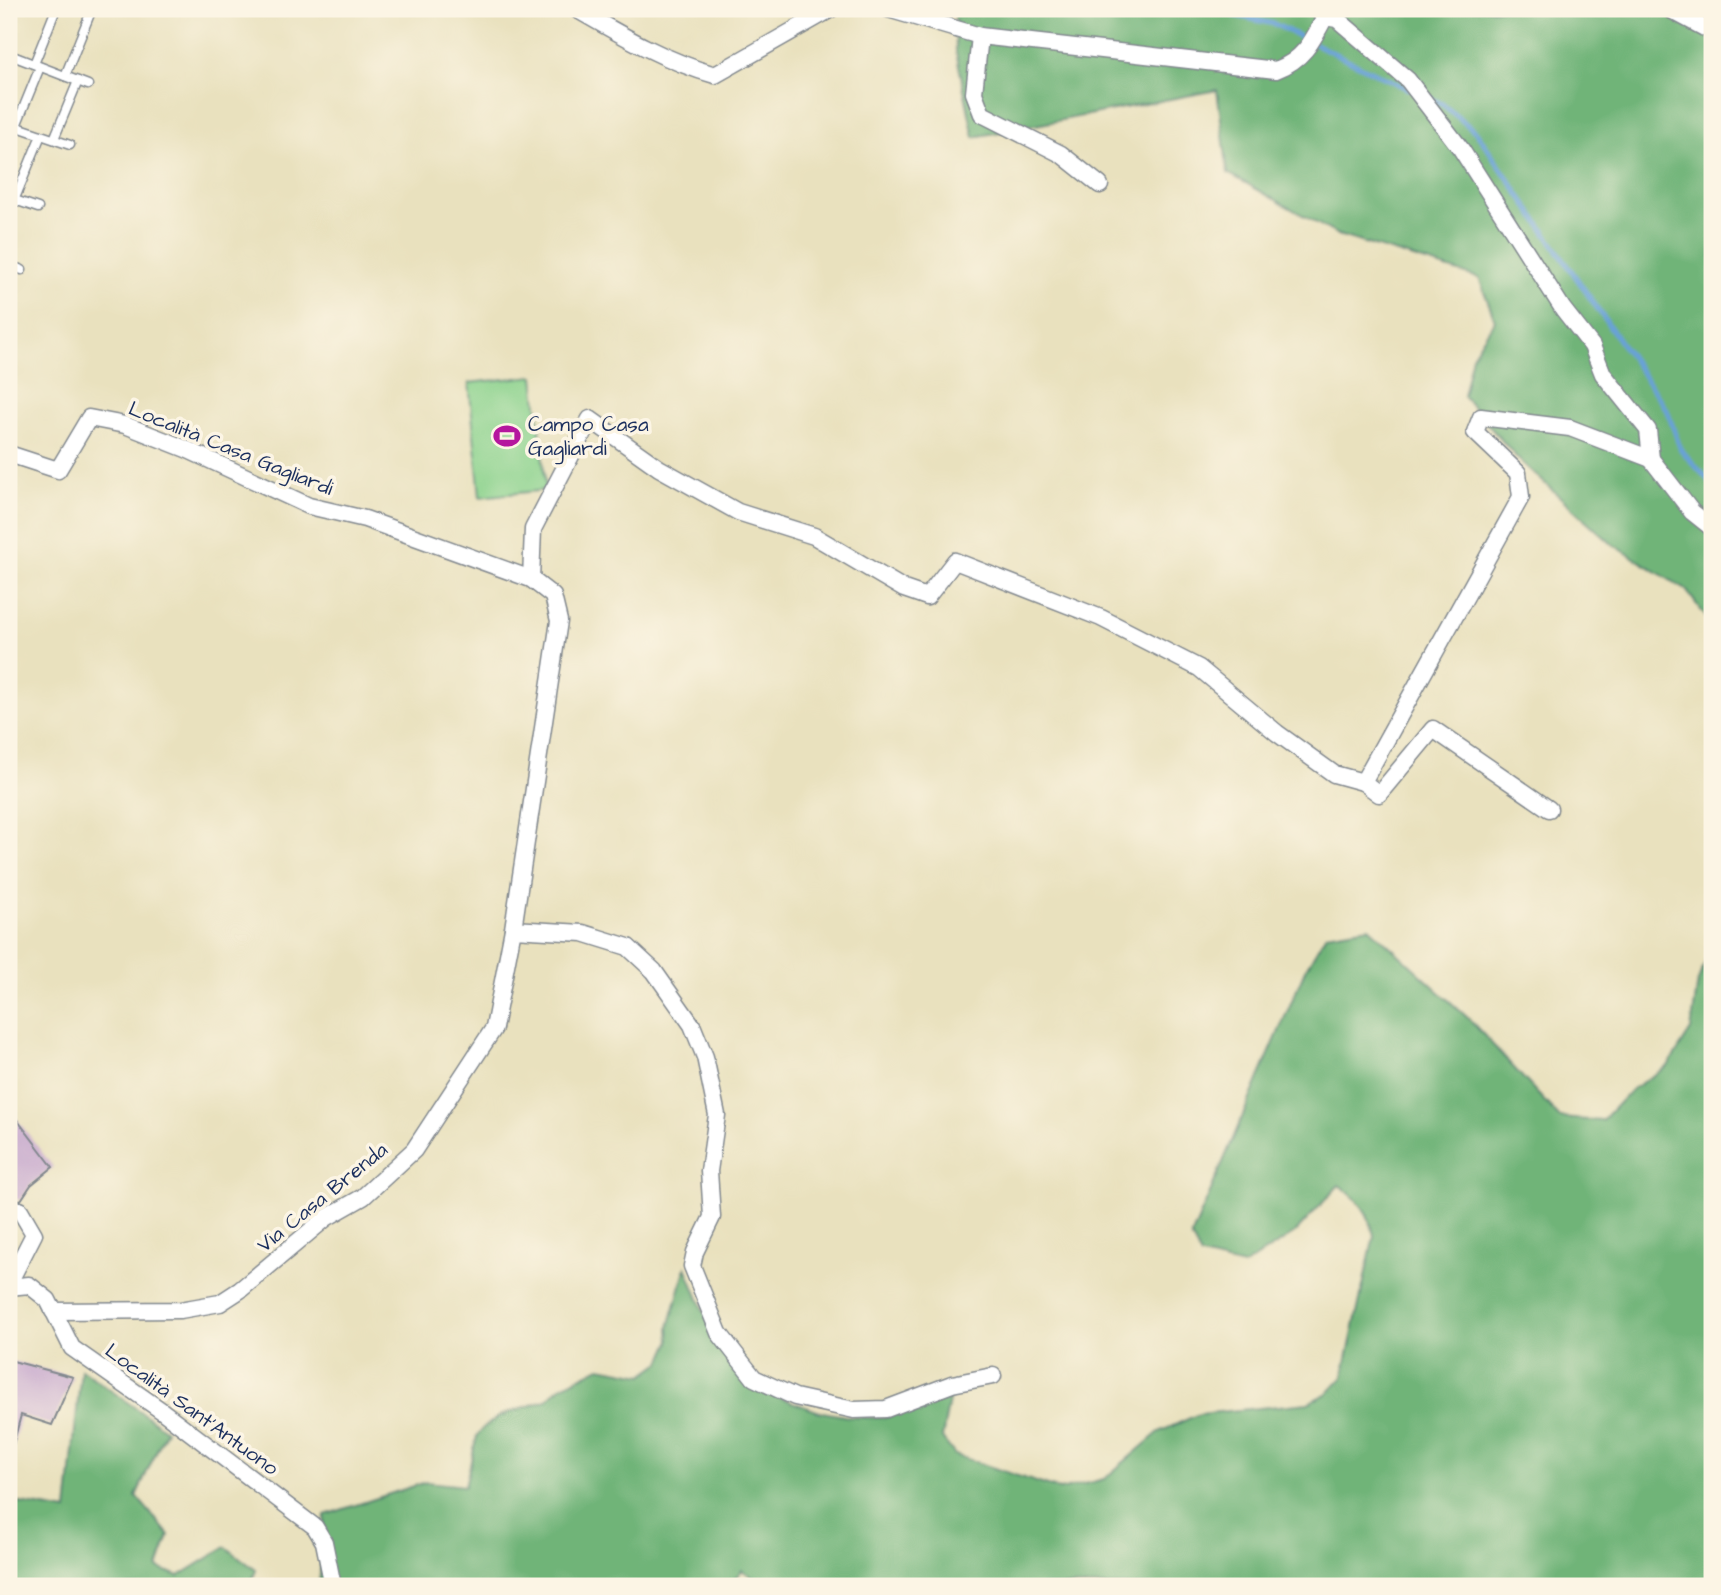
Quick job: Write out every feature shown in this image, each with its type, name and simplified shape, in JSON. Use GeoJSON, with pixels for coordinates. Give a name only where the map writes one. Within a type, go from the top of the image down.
{"type":"FeatureCollection","features":[{"type":"Feature","properties":{"kind":"street"},"geometry":{"type":"LineString","coordinates":[[576,9],[634,42],[689,68],[715,75],[831,9]]}},
{"type":"Feature","properties":{"kind":"street"},"geometry":{"type":"LineString","coordinates":[[888,9],[980,36],[1276,70],[1294,63],[1307,51],[1320,18],[1337,19],[1408,80],[1423,103],[1461,149],[1563,309],[1592,346],[1603,374],[1648,430],[1651,459]]}},
{"type":"Feature","properties":{"kind":"street"},"geometry":{"type":"LineString","coordinates":[[1669,9],[1712,32]]}},
{"type":"Feature","properties":{"kind":"street"},"geometry":{"type":"LineString","coordinates":[[980,36],[974,93],[982,114],[1061,154],[1100,185]]}},
{"type":"Feature","properties":{"kind":"street"},"geometry":{"type":"LineString","coordinates":[[1363,782],[1521,497],[1518,473],[1475,432],[1481,417],[1570,428],[1651,459],[1692,512],[1712,528]]}},
{"type":"Feature","properties":{"kind":"street","name":"Località Casa Gagliardi"},"geometry":{"type":"LineString","coordinates":[[9,454],[58,470],[89,418],[125,425],[186,449],[309,506],[365,519],[531,579],[552,596],[559,621]]}},
{"type":"Feature","properties":{"kind":"street"},"geometry":{"type":"LineString","coordinates":[[531,579],[533,529],[590,419],[659,468],[738,512],[814,536],[904,589],[927,597],[955,561],[1101,618],[1199,668],[1277,733],[1334,774],[1363,782],[1379,794],[1433,729],[1549,808]]}},
{"type":"Feature","properties":{"kind":"street","name":"Via Casa Brenda"},"geometry":{"type":"LineString","coordinates":[[53,1311],[180,1310],[220,1303],[240,1290],[326,1218],[363,1197],[414,1150],[494,1028],[513,929],[559,621]]}},
{"type":"Feature","properties":{"kind":"street"},"geometry":{"type":"LineString","coordinates":[[513,929],[583,933],[628,947],[654,971],[692,1025],[705,1057],[717,1115],[709,1171],[712,1217],[695,1252],[692,1266],[719,1333],[754,1378],[795,1397],[854,1410],[886,1409],[953,1384],[993,1376]]}},
{"type":"Feature","properties":{"kind":"street"},"geometry":{"type":"LineString","coordinates":[[9,1208],[20,1210],[34,1234],[9,1285]]}},
{"type":"Feature","properties":{"kind":"street","name":"Località Sant'Antuono"},"geometry":{"type":"LineString","coordinates":[[9,1285],[29,1285],[48,1300],[72,1348],[162,1411],[315,1527],[324,1542],[333,1586]]}},
{"type":"Feature","properties":{"kind":"lane"},"geometry":{"type":"LineString","coordinates":[[56,9],[12,125],[70,145]]}},
{"type":"Feature","properties":{"kind":"lane"},"geometry":{"type":"LineString","coordinates":[[65,76],[93,9]]}},
{"type":"Feature","properties":{"kind":"lane"},"geometry":{"type":"LineString","coordinates":[[9,55],[88,85]]}},
{"type":"Feature","properties":{"kind":"lane"},"geometry":{"type":"LineString","coordinates":[[54,139],[78,81]]}},
{"type":"Feature","properties":{"kind":"lane"},"geometry":{"type":"LineString","coordinates":[[9,213],[11,199],[41,135]]}},
{"type":"Feature","properties":{"kind":"lane"},"geometry":{"type":"LineString","coordinates":[[11,199],[38,208]]}},
{"type":"Feature","properties":{"kind":"lane"},"geometry":{"type":"LineString","coordinates":[[9,265],[22,270]]}},
{"type":"Feature","properties":{"kind":"green space"},"geometry":{"type":"Polygon","coordinates":[[[955,9],[1712,9],[1712,625],[1686,590],[1612,544],[1518,459],[1463,396],[1472,356],[1495,320],[1479,278],[1338,235],[1228,173],[1217,90],[974,137],[956,52],[955,9]]]}},
{"type":"Feature","properties":{"kind":"green space","name":"Campo Casa Gagliardi"},"geometry":{"type":"Polygon","coordinates":[[[534,376],[546,490],[480,497],[469,383],[534,376]]]}},
{"type":"Feature","properties":{"kind":"green space"},"geometry":{"type":"Polygon","coordinates":[[[1369,927],[1469,1019],[1560,1118],[1602,1121],[1632,1089],[1668,1066],[1691,1030],[1698,981],[1712,946],[1712,1586],[765,1586],[742,1570],[729,1586],[319,1586],[325,1515],[426,1482],[465,1486],[477,1436],[484,1427],[502,1415],[546,1400],[562,1386],[600,1367],[643,1375],[661,1362],[670,1342],[669,1327],[686,1267],[714,1336],[775,1396],[817,1411],[850,1417],[884,1418],[950,1395],[942,1438],[955,1455],[1060,1490],[1104,1479],[1159,1432],[1199,1414],[1308,1403],[1328,1393],[1343,1377],[1374,1236],[1366,1213],[1358,1201],[1339,1185],[1295,1233],[1243,1266],[1201,1256],[1191,1237],[1305,970],[1326,934],[1369,927]]]}},
{"type":"Feature","properties":{"kind":"green space"},"geometry":{"type":"Polygon","coordinates":[[[81,1369],[166,1430],[136,1496],[169,1535],[158,1568],[179,1576],[226,1547],[256,1570],[250,1586],[9,1586],[9,1501],[67,1511],[81,1369]]]}},
{"type":"Feature","properties":{"kind":"building"},"geometry":{"type":"Polygon","coordinates":[[[9,1109],[53,1167],[31,1185],[21,1200],[9,1198],[9,1109]]]}},
{"type":"Feature","properties":{"kind":"building"},"geometry":{"type":"Polygon","coordinates":[[[9,1360],[73,1377],[52,1425],[21,1415],[13,1445],[9,1444],[9,1360]]]}},
{"type":"Feature","properties":{"kind":"waterway"},"geometry":{"type":"LineString","coordinates":[[1205,9],[1274,24],[1408,89]]}},
{"type":"Feature","properties":{"kind":"waterway"},"geometry":{"type":"LineString","coordinates":[[1427,97],[1441,103],[1477,133],[1667,410],[1681,450],[1712,484]]}},
{"type":"Feature","properties":{"kind":"place","name":"Campo Casa Gagliardi"},"geometry":{"type":"Point","coordinates":[507,436]}}]}
